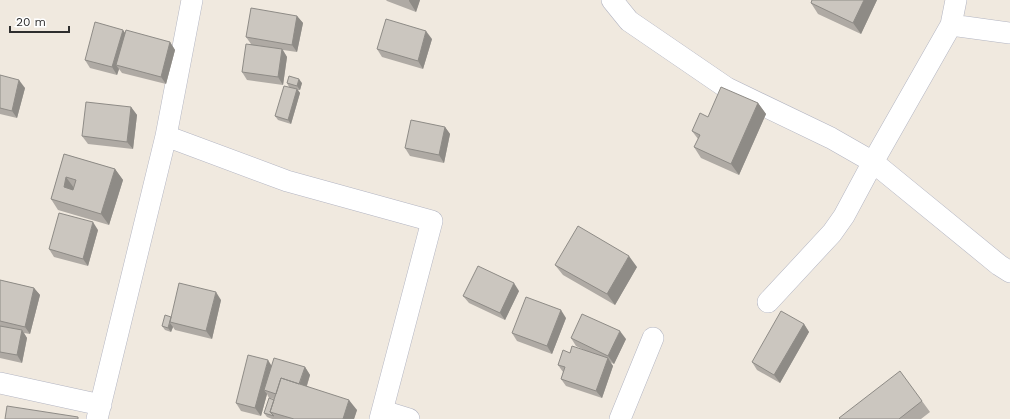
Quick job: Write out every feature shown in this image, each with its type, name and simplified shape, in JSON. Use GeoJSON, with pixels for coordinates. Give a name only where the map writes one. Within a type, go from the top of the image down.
{"type":"FeatureCollection","features":[{"type":"Feature","properties":{"kind":"street"},"geometry":{"type":"LineString","coordinates":[[0,383],[99,412],[166,136],[192,0]]}},
{"type":"Feature","properties":{"kind":"street"},"geometry":{"type":"LineString","coordinates":[[612,0],[629,21],[727,88],[831,138],[872,162],[999,265],[1010,272]]}},
{"type":"Feature","properties":{"kind":"street"},"geometry":{"type":"LineString","coordinates":[[768,302],[832,232],[844,216],[872,162],[951,25],[956,0]]}},
{"type":"Feature","properties":{"kind":"street"},"geometry":{"type":"LineString","coordinates":[[951,25],[1010,33]]}},
{"type":"Feature","properties":{"kind":"street"},"geometry":{"type":"LineString","coordinates":[[166,136],[287,181],[432,221],[381,415],[409,419]]}},
{"type":"Feature","properties":{"kind":"street"},"geometry":{"type":"LineString","coordinates":[[620,419],[653,338]]}},
{"type":"Feature","properties":{"kind":"building"},"geometry":{"type":"Polygon","coordinates":[[[812,0],[864,0],[853,23],[811,3],[812,0]]]}},
{"type":"Feature","properties":{"kind":"building"},"geometry":{"type":"Polygon","coordinates":[[[251,8],[297,16],[292,45],[246,37],[251,8]]]}},
{"type":"Feature","properties":{"kind":"building"},"geometry":{"type":"Polygon","coordinates":[[[386,19],[426,31],[418,61],[377,49],[386,19]]]}},
{"type":"Feature","properties":{"kind":"building"},"geometry":{"type":"Polygon","coordinates":[[[95,22],[123,30],[112,67],[85,60],[95,22]]]}},
{"type":"Feature","properties":{"kind":"building"},"geometry":{"type":"Polygon","coordinates":[[[126,30],[170,42],[161,77],[116,65],[126,30]]]}},
{"type":"Feature","properties":{"kind":"building"},"geometry":{"type":"Polygon","coordinates":[[[246,44],[282,49],[278,77],[242,72],[246,44]]]}},
{"type":"Feature","properties":{"kind":"building"},"geometry":{"type":"Polygon","coordinates":[[[0,75],[19,80],[12,111],[0,108],[0,75]]]}},
{"type":"Feature","properties":{"kind":"building"},"geometry":{"type":"Polygon","coordinates":[[[289,76],[299,79],[297,86],[287,83],[289,76]]]}},
{"type":"Feature","properties":{"kind":"building"},"geometry":{"type":"Polygon","coordinates":[[[284,86],[297,89],[288,120],[275,116],[284,86]]]}},
{"type":"Feature","properties":{"kind":"building"},"geometry":{"type":"Polygon","coordinates":[[[721,87],[758,103],[731,164],[694,147],[700,135],[692,131],[700,113],[708,117],[721,87]]]}},
{"type":"Feature","properties":{"kind":"building"},"geometry":{"type":"Polygon","coordinates":[[[86,102],[131,107],[127,142],[82,136],[86,102]]]}},
{"type":"Feature","properties":{"kind":"building"},"geometry":{"type":"Polygon","coordinates":[[[411,120],[445,127],[439,155],[405,148],[411,120]]]}},
{"type":"Feature","properties":{"kind":"building"},"geometry":{"type":"Polygon","coordinates":[[[64,154],[115,169],[101,214],[51,199],[64,154]],[[66,177],[64,187],[73,190],[76,180],[66,177]]]}},
{"type":"Feature","properties":{"kind":"building"},"geometry":{"type":"Polygon","coordinates":[[[59,213],[93,222],[83,259],[49,249],[59,213]]]}},
{"type":"Feature","properties":{"kind":"building"},"geometry":{"type":"Polygon","coordinates":[[[578,226],[629,256],[607,294],[555,265],[578,226]]]}},
{"type":"Feature","properties":{"kind":"building"},"geometry":{"type":"Polygon","coordinates":[[[478,266],[514,283],[500,313],[463,296],[478,266]]]}},
{"type":"Feature","properties":{"kind":"building"},"geometry":{"type":"Polygon","coordinates":[[[0,280],[34,288],[25,327],[0,321],[0,280]]]}},
{"type":"Feature","properties":{"kind":"building"},"geometry":{"type":"Polygon","coordinates":[[[179,283],[216,292],[206,331],[170,322],[179,283]]]}},
{"type":"Feature","properties":{"kind":"building"},"geometry":{"type":"Polygon","coordinates":[[[526,297],[561,310],[547,346],[512,333],[526,297]]]}},
{"type":"Feature","properties":{"kind":"building"},"geometry":{"type":"Polygon","coordinates":[[[781,311],[804,324],[774,375],[752,362],[781,311]]]}},
{"type":"Feature","properties":{"kind":"building"},"geometry":{"type":"Polygon","coordinates":[[[582,314],[620,331],[608,356],[571,338],[582,314]]]}},
{"type":"Feature","properties":{"kind":"building"},"geometry":{"type":"Polygon","coordinates":[[[165,315],[171,317],[168,328],[162,326],[165,315]]]}},
{"type":"Feature","properties":{"kind":"building"},"geometry":{"type":"Polygon","coordinates":[[[0,326],[22,330],[17,355],[0,352],[0,326]]]}},
{"type":"Feature","properties":{"kind":"building"},"geometry":{"type":"Polygon","coordinates":[[[572,346],[608,358],[596,391],[561,379],[565,367],[558,365],[563,350],[570,353],[572,346]]]}},
{"type":"Feature","properties":{"kind":"building"},"geometry":{"type":"Polygon","coordinates":[[[248,355],[268,360],[255,408],[236,403],[248,355]]]}},
{"type":"Feature","properties":{"kind":"building"},"geometry":{"type":"Polygon","coordinates":[[[274,358],[305,367],[299,384],[281,378],[276,394],[264,390],[274,358]]]}},
{"type":"Feature","properties":{"kind":"building"},"geometry":{"type":"Polygon","coordinates":[[[900,371],[922,401],[899,419],[839,418],[900,371]]]}},
{"type":"Feature","properties":{"kind":"building"},"geometry":{"type":"Polygon","coordinates":[[[281,378],[349,400],[343,419],[294,419],[270,412],[281,378]]]}},
{"type":"Feature","properties":{"kind":"building"},"geometry":{"type":"Polygon","coordinates":[[[269,398],[274,400],[270,412],[274,416],[264,413],[269,398]]]}},
{"type":"Feature","properties":{"kind":"building"},"geometry":{"type":"Polygon","coordinates":[[[7,406],[78,417],[78,419],[5,419],[7,406]]]}}]}
